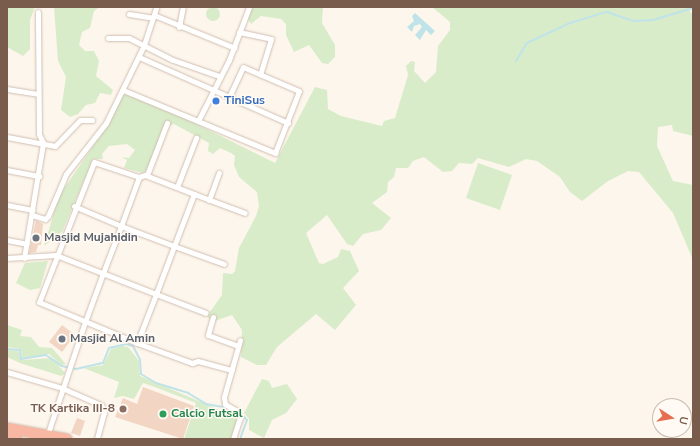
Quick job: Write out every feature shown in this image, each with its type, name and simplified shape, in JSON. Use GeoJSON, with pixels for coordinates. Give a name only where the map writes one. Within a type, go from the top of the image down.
{"type":"FeatureCollection","features":[{"type":"Feature","properties":{"kind":"highway"},"geometry":{"type":"LineString","coordinates":[[7,428],[47,437],[67,439]]}},
{"type":"Feature","properties":{"kind":"highway"},"geometry":{"type":"LineString","coordinates":[[7,437],[18,439]]}},
{"type":"Feature","properties":{"kind":"street"},"geometry":{"type":"LineString","coordinates":[[7,205],[33,213],[45,219],[48,216],[66,174],[101,129],[123,90],[144,45],[156,7]]}},
{"type":"Feature","properties":{"kind":"street"},"geometry":{"type":"LineString","coordinates":[[179,27],[183,7]]}},
{"type":"Feature","properties":{"kind":"street"},"geometry":{"type":"LineString","coordinates":[[198,121],[234,48],[249,7]]}},
{"type":"Feature","properties":{"kind":"street"},"geometry":{"type":"LineString","coordinates":[[24,258],[33,213],[43,143],[39,134],[38,12]]}},
{"type":"Feature","properties":{"kind":"street"},"geometry":{"type":"LineString","coordinates":[[129,14],[154,17],[234,48]]}},
{"type":"Feature","properties":{"kind":"street"},"geometry":{"type":"LineString","coordinates":[[239,32],[270,39],[260,74]]}},
{"type":"Feature","properties":{"kind":"street"},"geometry":{"type":"LineString","coordinates":[[108,38],[129,38],[173,60],[219,76]]}},
{"type":"Feature","properties":{"kind":"street"},"geometry":{"type":"LineString","coordinates":[[139,57],[288,123]]}},
{"type":"Feature","properties":{"kind":"street"},"geometry":{"type":"LineString","coordinates":[[123,90],[273,154],[288,123],[299,91],[242,67],[229,97]]}},
{"type":"Feature","properties":{"kind":"street"},"geometry":{"type":"LineString","coordinates":[[7,89],[38,94]]}},
{"type":"Feature","properties":{"kind":"street"},"geometry":{"type":"LineString","coordinates":[[7,137],[58,145],[80,120],[92,120]]}},
{"type":"Feature","properties":{"kind":"street"},"geometry":{"type":"LineString","coordinates":[[147,175],[167,123]]}},
{"type":"Feature","properties":{"kind":"street"},"geometry":{"type":"LineString","coordinates":[[177,187],[196,138]]}},
{"type":"Feature","properties":{"kind":"street"},"geometry":{"type":"LineString","coordinates":[[232,370],[198,361],[192,364],[85,322],[39,300],[74,206],[94,161],[139,178],[147,175],[245,213]]}},
{"type":"Feature","properties":{"kind":"street"},"geometry":{"type":"LineString","coordinates":[[7,170],[39,176]]}},
{"type":"Feature","properties":{"kind":"street"},"geometry":{"type":"LineString","coordinates":[[210,200],[219,173]]}},
{"type":"Feature","properties":{"kind":"street"},"geometry":{"type":"LineString","coordinates":[[47,437],[67,371],[102,273],[139,178]]}},
{"type":"Feature","properties":{"kind":"street"},"geometry":{"type":"LineString","coordinates":[[137,343],[194,194]]}},
{"type":"Feature","properties":{"kind":"street"},"geometry":{"type":"LineString","coordinates":[[74,206],[121,226],[224,264]]}},
{"type":"Feature","properties":{"kind":"street"},"geometry":{"type":"LineString","coordinates":[[7,240],[27,244]]}},
{"type":"Feature","properties":{"kind":"street"},"geometry":{"type":"LineString","coordinates":[[7,258],[56,255],[206,313]]}},
{"type":"Feature","properties":{"kind":"street"},"geometry":{"type":"LineString","coordinates":[[213,317],[208,335],[238,346]]}},
{"type":"Feature","properties":{"kind":"street"},"geometry":{"type":"LineString","coordinates":[[233,439],[240,418],[237,411],[225,404],[224,397],[240,340]]}},
{"type":"Feature","properties":{"kind":"street"},"geometry":{"type":"LineString","coordinates":[[7,372],[62,388],[103,408],[97,439]]}},
{"type":"Feature","properties":{"kind":"green space"},"geometry":{"type":"Polygon","coordinates":[[[7,7],[35,7],[30,20],[30,49],[23,56],[7,47],[7,7]]]}},
{"type":"Feature","properties":{"kind":"green space"},"geometry":{"type":"Polygon","coordinates":[[[54,7],[100,7],[94,11],[90,28],[82,32],[79,45],[85,51],[94,51],[99,61],[96,76],[113,90],[111,95],[100,93],[95,103],[86,105],[78,114],[70,117],[61,110],[66,77],[58,61],[54,7]]]}},
{"type":"Feature","properties":{"kind":"green space"},"geometry":{"type":"Polygon","coordinates":[[[210,7],[216,7],[220,11],[220,17],[216,21],[210,21],[206,17],[206,11],[210,7]]]}},
{"type":"Feature","properties":{"kind":"green space"},"geometry":{"type":"Polygon","coordinates":[[[250,7],[323,7],[322,23],[335,45],[335,57],[328,64],[322,63],[309,45],[294,52],[286,35],[286,24],[281,19],[261,16],[251,24],[248,19],[250,7]]]}},
{"type":"Feature","properties":{"kind":"green space"},"geometry":{"type":"Polygon","coordinates":[[[432,7],[688,7],[693,16],[693,136],[673,131],[672,125],[658,127],[657,146],[673,181],[693,185],[693,260],[673,213],[639,172],[628,171],[608,181],[582,201],[570,192],[560,177],[537,161],[526,159],[509,167],[478,158],[472,164],[459,163],[452,171],[443,172],[424,157],[413,161],[408,168],[396,168],[394,177],[388,182],[387,192],[372,203],[391,218],[381,230],[363,234],[353,246],[347,244],[327,215],[306,233],[319,263],[323,264],[338,257],[341,249],[350,251],[359,271],[343,288],[356,305],[335,330],[316,314],[277,347],[266,365],[257,365],[241,357],[242,330],[232,315],[212,322],[207,316],[222,295],[223,273],[232,274],[235,271],[239,248],[256,216],[259,206],[257,192],[239,177],[234,165],[235,156],[220,148],[213,154],[208,151],[209,143],[174,124],[168,126],[148,169],[143,173],[124,168],[127,160],[122,157],[129,158],[135,150],[127,144],[109,146],[102,154],[103,159],[93,159],[62,232],[44,246],[59,196],[102,133],[122,96],[126,94],[188,120],[275,163],[315,87],[327,90],[328,109],[341,116],[382,126],[384,121],[395,118],[408,75],[406,66],[411,61],[415,62],[414,71],[425,83],[436,72],[438,46],[450,30],[450,22],[432,7]]]}},
{"type":"Feature","properties":{"kind":"green space"},"geometry":{"type":"Polygon","coordinates":[[[478,163],[512,175],[500,210],[466,198],[478,163]]]}},
{"type":"Feature","properties":{"kind":"green space"},"geometry":{"type":"Polygon","coordinates":[[[48,261],[40,288],[30,290],[16,283],[25,263],[48,261]]]}},
{"type":"Feature","properties":{"kind":"green space"},"geometry":{"type":"Polygon","coordinates":[[[7,325],[22,330],[20,336],[31,337],[39,347],[52,348],[66,364],[61,365],[49,354],[22,358],[21,349],[7,347],[7,325]]]}},
{"type":"Feature","properties":{"kind":"green space"},"geometry":{"type":"Polygon","coordinates":[[[121,346],[128,347],[139,361],[140,376],[234,416],[237,420],[231,439],[184,439],[196,403],[152,386],[143,383],[134,399],[123,396],[114,398],[119,382],[84,368],[103,365],[111,349],[121,346]]]}},
{"type":"Feature","properties":{"kind":"green space"},"geometry":{"type":"Polygon","coordinates":[[[7,350],[18,351],[22,360],[52,358],[65,373],[61,376],[20,363],[7,357],[7,350]]]}},
{"type":"Feature","properties":{"kind":"green space"},"geometry":{"type":"Polygon","coordinates":[[[262,379],[269,381],[272,388],[287,384],[297,399],[286,413],[272,420],[264,438],[249,430],[249,419],[244,413],[262,379]]]}},
{"type":"Feature","properties":{"kind":"water"},"geometry":{"type":"Polygon","coordinates":[[[415,13],[435,31],[431,35],[426,30],[420,40],[415,35],[422,27],[420,24],[414,26],[412,32],[407,27],[414,21],[412,16],[415,13]]]}},
{"type":"Feature","properties":{"kind":"building","name":"Masjid Mujahidin"},"geometry":{"type":"Polygon","coordinates":[[[36,220],[43,224],[41,245],[38,245],[36,252],[29,253],[36,220]]]}},
{"type":"Feature","properties":{"kind":"building","name":"Masjid Al Amin"},"geometry":{"type":"Polygon","coordinates":[[[62,325],[75,335],[62,352],[49,342],[62,325]]]}},
{"type":"Feature","properties":{"kind":"building","name":"Calcio Futsal"},"geometry":{"type":"Polygon","coordinates":[[[143,387],[194,406],[183,439],[115,417],[123,398],[137,404],[143,387]]]}},
{"type":"Feature","properties":{"kind":"building"},"geometry":{"type":"Polygon","coordinates":[[[77,418],[85,421],[80,436],[71,433],[77,418]]]}},
{"type":"Feature","properties":{"kind":"waterway"},"geometry":{"type":"LineString","coordinates":[[516,61],[527,43],[570,23],[607,12],[633,21],[653,20],[693,8]]}},
{"type":"Feature","properties":{"kind":"waterway"},"geometry":{"type":"LineString","coordinates":[[7,349],[20,350],[21,359],[46,355],[62,366],[76,369],[103,363],[109,348],[126,344],[133,346],[140,360],[141,374],[156,383],[188,393],[206,404],[229,408]]}},
{"type":"Feature","properties":{"kind":"waterway"},"geometry":{"type":"LineString","coordinates":[[237,409],[247,420],[240,439]]}},
{"type":"Feature","properties":{"kind":"place","name":"TiniSus"},"geometry":{"type":"Point","coordinates":[216,101]}},
{"type":"Feature","properties":{"kind":"place","name":"Masjid Mujahidin"},"geometry":{"type":"Point","coordinates":[36,238]}},
{"type":"Feature","properties":{"kind":"place","name":"Masjid Al Amin"},"geometry":{"type":"Point","coordinates":[62,339]}},
{"type":"Feature","properties":{"kind":"place","name":"TK Kartika III-8"},"geometry":{"type":"Point","coordinates":[123,409]}},
{"type":"Feature","properties":{"kind":"place","name":"Calcio Futsal"},"geometry":{"type":"Point","coordinates":[163,414]}}]}
